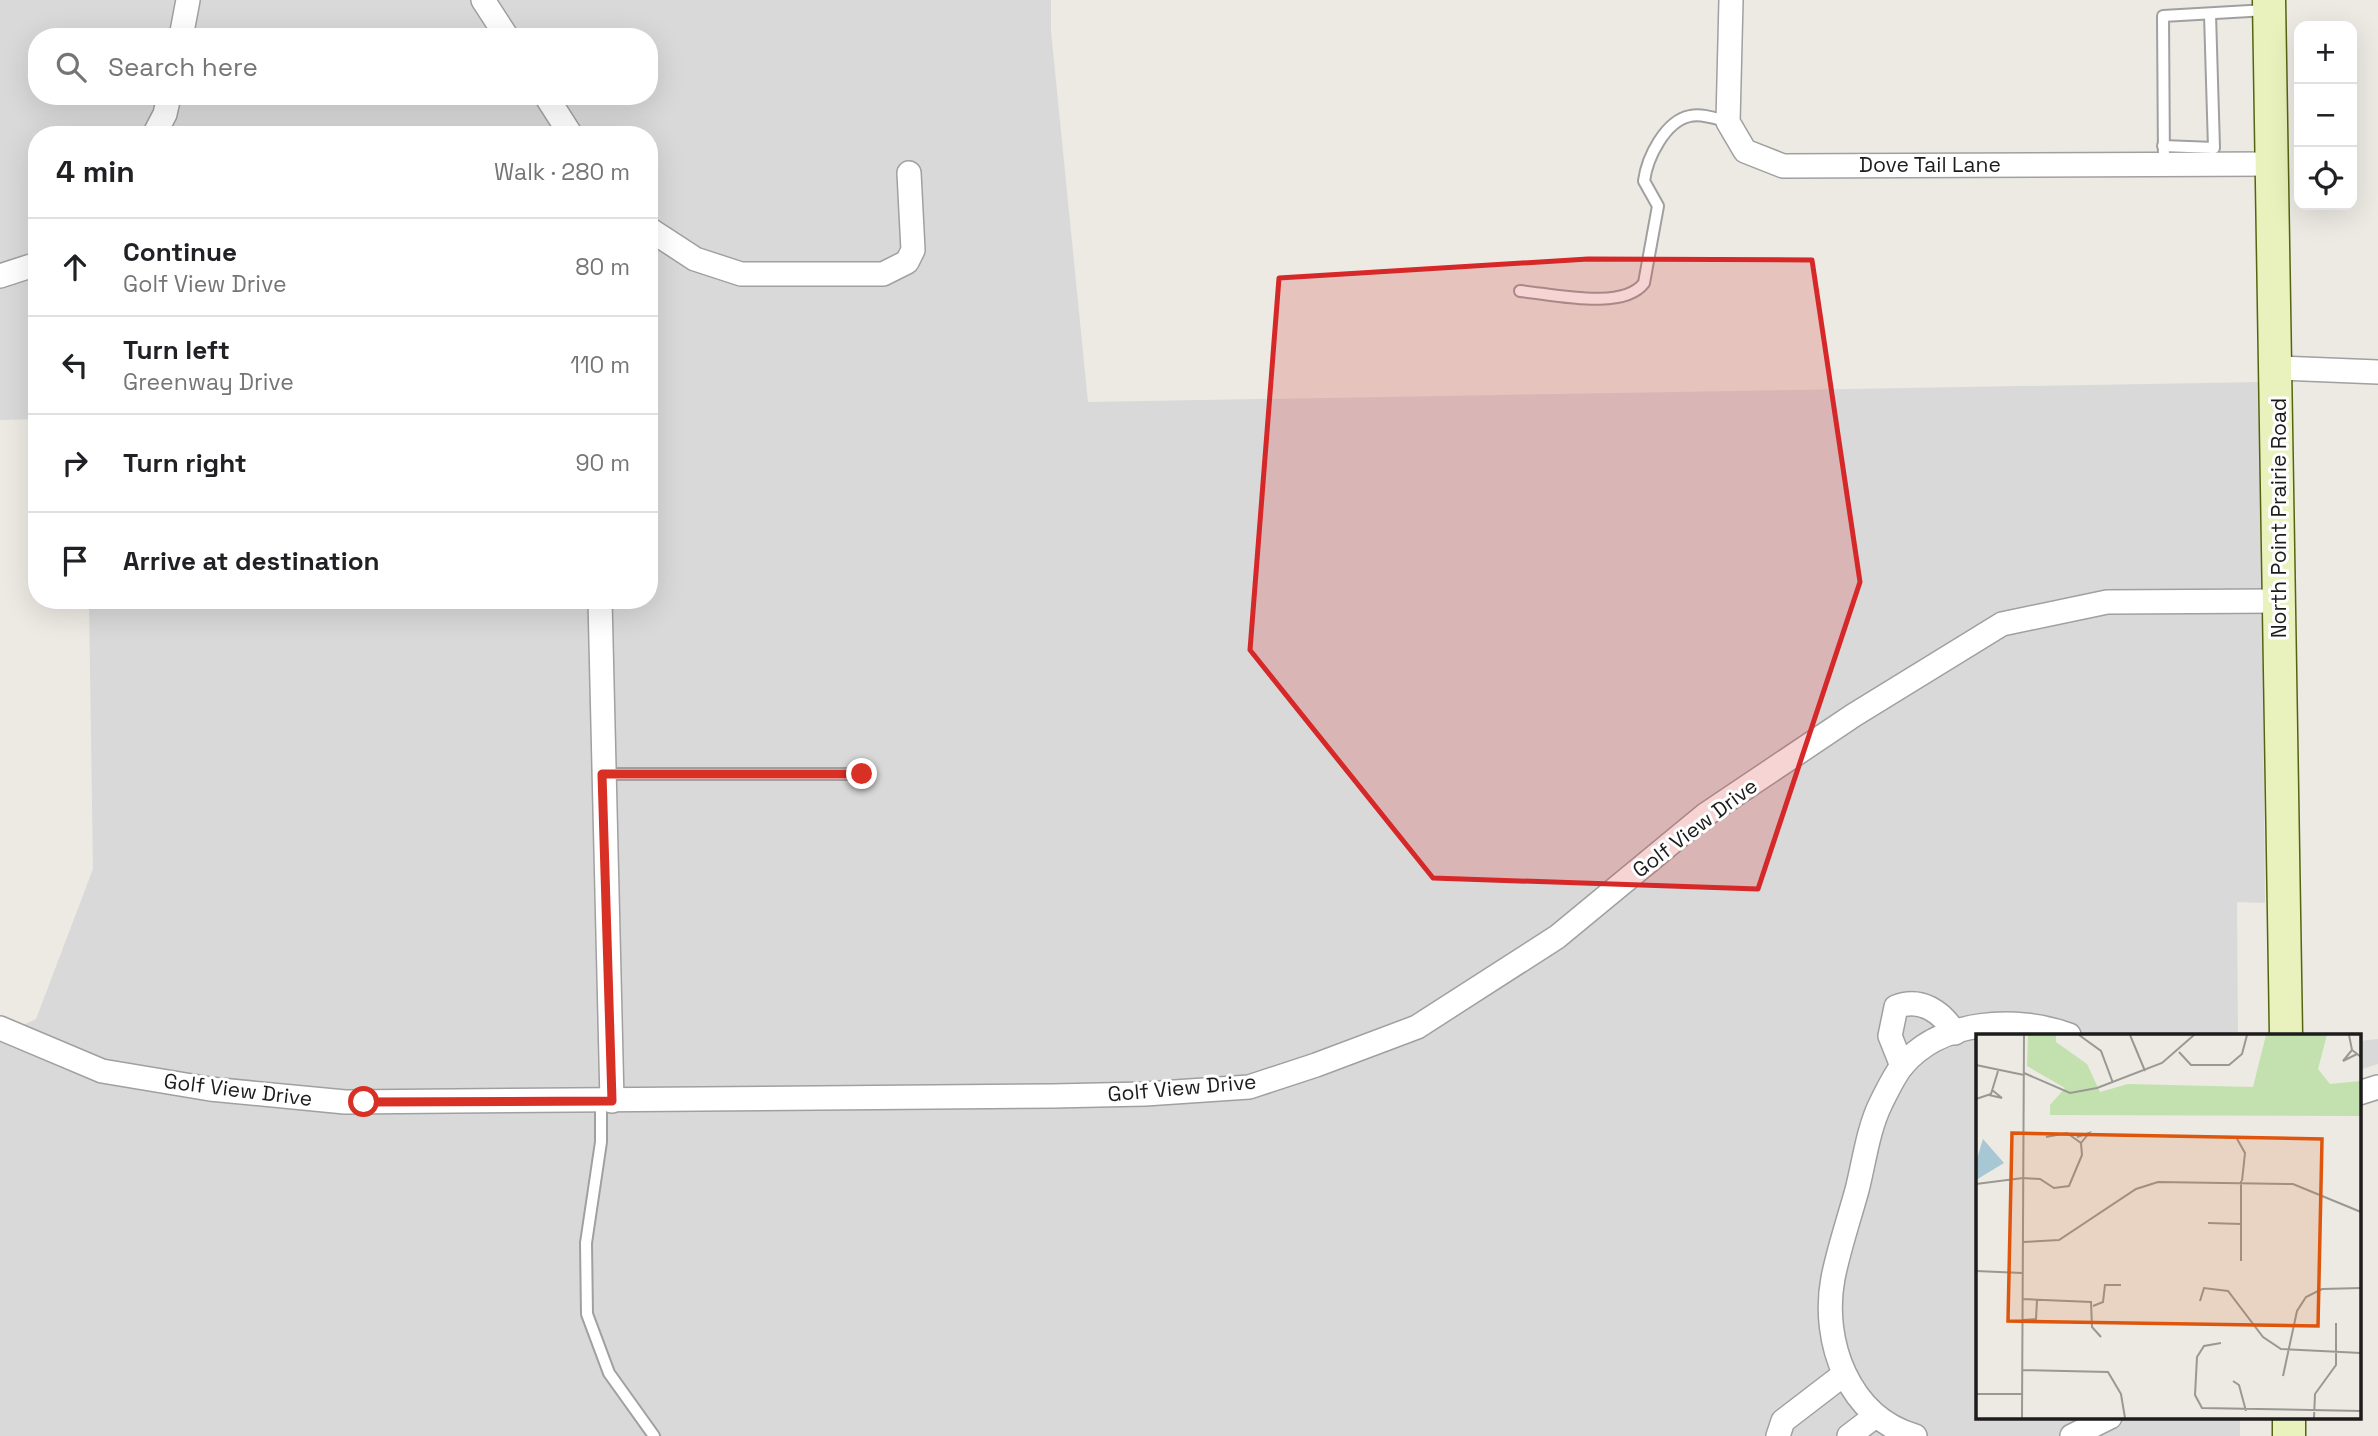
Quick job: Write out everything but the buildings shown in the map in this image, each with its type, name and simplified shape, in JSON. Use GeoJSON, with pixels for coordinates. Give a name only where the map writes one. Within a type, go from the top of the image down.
{"type":"FeatureCollection","features":[{"type":"Feature","properties":{"kind":"street"},"geometry":{"type":"LineString","coordinates":[[183,28],[188,0]]}},
{"type":"Feature","properties":{"kind":"street"},"geometry":{"type":"LineString","coordinates":[[483,0],[501,28]]}},
{"type":"Feature","properties":{"kind":"street"},"geometry":{"type":"LineString","coordinates":[[1728,122],[1731,0]]}},
{"type":"Feature","properties":{"kind":"street","name":"North Point Prairie Road"},"geometry":{"type":"LineString","coordinates":[[2269,5],[2278,368],[2278,601],[2286,1034]]}},
{"type":"Feature","properties":{"kind":"street"},"geometry":{"type":"LineString","coordinates":[[159,126],[167,105]]}},
{"type":"Feature","properties":{"kind":"street"},"geometry":{"type":"LineString","coordinates":[[552,105],[565,126]]}},
{"type":"Feature","properties":{"kind":"street","name":"Dove Tail Lane"},"geometry":{"type":"LineString","coordinates":[[1728,122],[1745,151],[1783,166],[2164,155],[2273,164]]}},
{"type":"Feature","properties":{"kind":"street"},"geometry":{"type":"LineString","coordinates":[[658,235],[695,259],[741,274],[883,274],[907,262],[913,250],[909,173]]}},
{"type":"Feature","properties":{"kind":"street"},"geometry":{"type":"LineString","coordinates":[[0,276],[28,267]]}},
{"type":"Feature","properties":{"kind":"street"},"geometry":{"type":"LineString","coordinates":[[2278,368],[2378,372]]}},
{"type":"Feature","properties":{"kind":"street","name":"Golf View Drive"},"geometry":{"type":"LineString","coordinates":[[0,1027],[102,1071],[210,1089],[345,1102],[1145,1094],[1249,1087],[1417,1027],[1557,937],[1705,816],[1854,715],[2002,624],[2108,602],[2278,601]]}},
{"type":"Feature","properties":{"kind":"street"},"geometry":{"type":"LineString","coordinates":[[600,609],[607,1101]]}},
{"type":"Feature","properties":{"kind":"street"},"geometry":{"type":"LineString","coordinates":[[1902,1066],[1890,1036],[1896,1007],[1908,1002],[1928,1006],[1946,1018],[1955,1032]]}},
{"type":"Feature","properties":{"kind":"street"},"geometry":{"type":"LineString","coordinates":[[1915,1436],[1874,1417],[1843,1375],[1831,1324],[1833,1279],[1879,1106],[1902,1066],[1932,1042],[1968,1027],[1998,1024],[2046,1027],[2067,1034]]}},
{"type":"Feature","properties":{"kind":"street"},"geometry":{"type":"LineString","coordinates":[[2360,1093],[2378,1087]]}},
{"type":"Feature","properties":{"kind":"street"},"geometry":{"type":"LineString","coordinates":[[1778,1436],[1783,1421],[1843,1375]]}},
{"type":"Feature","properties":{"kind":"street"},"geometry":{"type":"LineString","coordinates":[[1849,1436],[1874,1417]]}},
{"type":"Feature","properties":{"kind":"street"},"geometry":{"type":"LineString","coordinates":[[2072,1436],[2107,1418]]}},
{"type":"Feature","properties":{"kind":"street"},"geometry":{"type":"LineString","coordinates":[[2289,1418],[2289,1436]]}},
{"type":"Feature","properties":{"kind":"lane"},"geometry":{"type":"LineString","coordinates":[[2210,14],[2214,148],[2164,155],[2164,16],[2210,14],[2269,5]]}},
{"type":"Feature","properties":{"kind":"lane"},"geometry":{"type":"LineString","coordinates":[[1520,291],[1618,299],[1639,289],[1644,283],[1657,217],[1656,200],[1644,181],[1654,152],[1662,137],[1676,122],[1689,116],[1728,122]]}},
{"type":"Feature","properties":{"kind":"lane"},"geometry":{"type":"LineString","coordinates":[[602,774],[862,774]]}},
{"type":"Feature","properties":{"kind":"lane"},"geometry":{"type":"LineString","coordinates":[[607,1101],[586,1243],[587,1314],[609,1373],[654,1436]]}},
{"type":"Feature","properties":{"kind":"highlighted area"},"geometry":{"type":"Polygon","coordinates":[[[1588,259],[1812,260],[1860,582],[1758,889],[1433,878],[1250,650],[1279,278],[1588,259]]]}},
{"type":"Feature","properties":{"kind":"shaded area"},"geometry":{"type":"Polygon","coordinates":[[[0,0],[1051,0],[1051,31],[1088,402],[2260,382],[2265,903],[2237,902],[2238,1034],[1976,1034],[1976,1418],[2240,1418],[2240,1436],[0,1436],[0,1036],[36,1019],[93,869],[89,609],[658,609],[658,126],[28,126],[28,419],[0,420],[0,0]]]}},
{"type":"Feature","properties":{"kind":"shaded area"},"geometry":{"type":"Polygon","coordinates":[[[2378,1039],[2378,1064],[2360,1070],[2360,1041],[2378,1039]]]}},
{"type":"Feature","properties":{"kind":"route"},"geometry":{"type":"LineString","coordinates":[[364,1102],[612,1101],[602,774],[862,774]]}}]}
